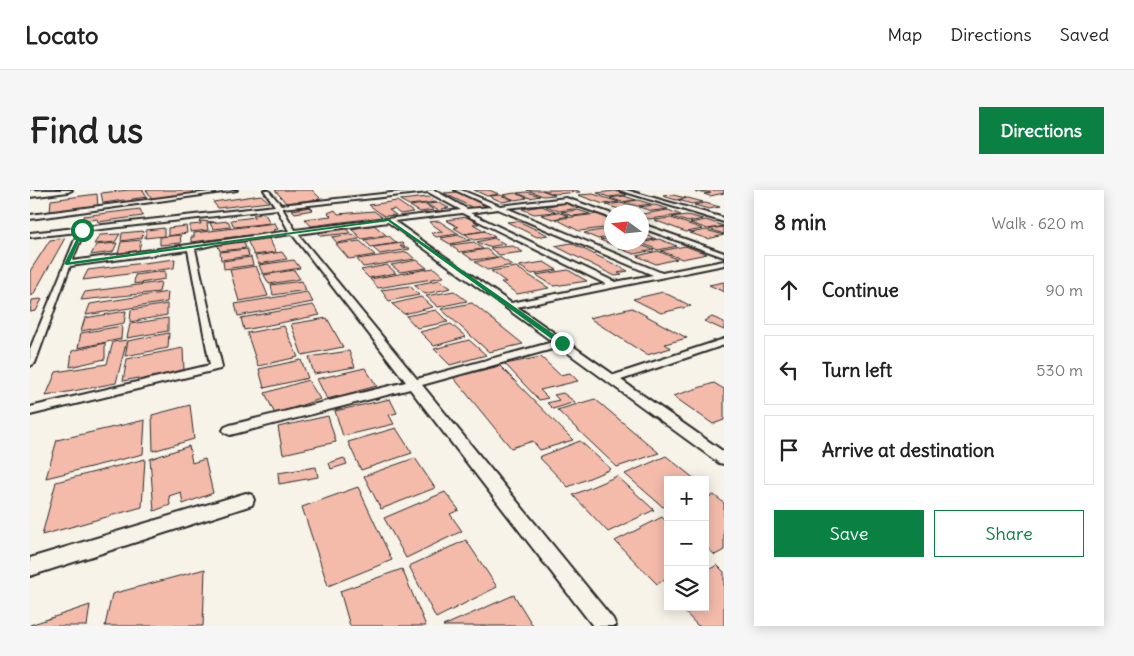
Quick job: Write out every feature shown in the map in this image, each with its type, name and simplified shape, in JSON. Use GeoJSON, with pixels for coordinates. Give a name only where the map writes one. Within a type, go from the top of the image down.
{"type":"FeatureCollection","features":[{"type":"Feature","properties":{"kind":"main road"},"geometry":{"type":"LineString","coordinates":[[30,194],[68,190]]}},
{"type":"Feature","properties":{"kind":"street"},"geometry":{"type":"LineString","coordinates":[[30,217],[235,190]]}},
{"type":"Feature","properties":{"kind":"street"},"geometry":{"type":"LineString","coordinates":[[266,190],[279,207],[293,232],[606,626]]}},
{"type":"Feature","properties":{"kind":"street"},"geometry":{"type":"LineString","coordinates":[[428,190],[465,211],[614,285]]}},
{"type":"Feature","properties":{"kind":"street"},"geometry":{"type":"LineString","coordinates":[[30,235],[432,190]]}},
{"type":"Feature","properties":{"kind":"street"},"geometry":{"type":"LineString","coordinates":[[456,190],[501,207],[660,275]]}},
{"type":"Feature","properties":{"kind":"street"},"geometry":{"type":"LineString","coordinates":[[622,190],[724,220]]}},
{"type":"Feature","properties":{"kind":"street"},"geometry":{"type":"LineString","coordinates":[[347,194],[355,199]]}},
{"type":"Feature","properties":{"kind":"street"},"geometry":{"type":"LineString","coordinates":[[67,264],[192,248],[216,242],[293,232],[566,200],[604,213]]}},
{"type":"Feature","properties":{"kind":"street"},"geometry":{"type":"LineString","coordinates":[[389,220],[724,458]]}},
{"type":"Feature","properties":{"kind":"street"},"geometry":{"type":"LineString","coordinates":[[649,228],[724,255]]}},
{"type":"Feature","properties":{"kind":"street"},"geometry":{"type":"LineString","coordinates":[[30,363],[67,264],[82,230]]}},
{"type":"Feature","properties":{"kind":"street"},"geometry":{"type":"LineString","coordinates":[[30,411],[216,367],[192,248]]}},
{"type":"Feature","properties":{"kind":"street"},"geometry":{"type":"LineString","coordinates":[[509,306],[724,262]]}},
{"type":"Feature","properties":{"kind":"street"},"geometry":{"type":"LineString","coordinates":[[612,379],[724,342]]}},
{"type":"Feature","properties":{"kind":"street"},"geometry":{"type":"LineString","coordinates":[[230,430],[414,384],[562,343]]}},
{"type":"Feature","properties":{"kind":"street"},"geometry":{"type":"LineString","coordinates":[[30,567],[246,500]]}},
{"type":"Feature","properties":{"kind":"building"},"geometry":{"type":"Polygon","coordinates":[[[143,190],[147,197],[132,199],[133,202],[125,203],[124,200],[103,203],[101,193],[143,190]]]}},
{"type":"Feature","properties":{"kind":"building"},"geometry":{"type":"Polygon","coordinates":[[[146,190],[191,190],[195,194],[173,195],[151,200],[149,198],[152,198],[146,190]]]}},
{"type":"Feature","properties":{"kind":"building"},"geometry":{"type":"Polygon","coordinates":[[[275,190],[312,190],[321,199],[286,203],[275,190]]]}},
{"type":"Feature","properties":{"kind":"building"},"geometry":{"type":"Polygon","coordinates":[[[474,190],[489,190],[499,194],[487,196],[474,190]]]}},
{"type":"Feature","properties":{"kind":"building"},"geometry":{"type":"Polygon","coordinates":[[[527,190],[542,190],[555,195],[543,196],[527,190]]]}},
{"type":"Feature","properties":{"kind":"building"},"geometry":{"type":"Polygon","coordinates":[[[542,190],[576,190],[580,192],[554,194],[542,190]]]}},
{"type":"Feature","properties":{"kind":"building"},"geometry":{"type":"Polygon","coordinates":[[[724,190],[724,193],[710,196],[704,194],[711,193],[695,192],[724,190]]]}},
{"type":"Feature","properties":{"kind":"building"},"geometry":{"type":"Polygon","coordinates":[[[615,191],[627,195],[609,197],[597,193],[615,191]]]}},
{"type":"Feature","properties":{"kind":"building"},"geometry":{"type":"Polygon","coordinates":[[[457,192],[487,208],[477,210],[444,193],[457,192]]]}},
{"type":"Feature","properties":{"kind":"building"},"geometry":{"type":"Polygon","coordinates":[[[527,192],[540,196],[530,198],[517,193],[527,192]]]}},
{"type":"Feature","properties":{"kind":"building"},"geometry":{"type":"Polygon","coordinates":[[[515,193],[527,198],[515,200],[503,195],[515,193]]]}},
{"type":"Feature","properties":{"kind":"building"},"geometry":{"type":"Polygon","coordinates":[[[97,194],[98,207],[50,213],[51,200],[97,194]]]}},
{"type":"Feature","properties":{"kind":"building"},"geometry":{"type":"Polygon","coordinates":[[[593,194],[619,202],[603,204],[578,195],[593,194]]]}},
{"type":"Feature","properties":{"kind":"building"},"geometry":{"type":"Polygon","coordinates":[[[261,195],[269,202],[218,208],[213,202],[261,195]]]}},
{"type":"Feature","properties":{"kind":"building"},"geometry":{"type":"Polygon","coordinates":[[[500,195],[513,200],[502,202],[489,196],[500,195]]]}},
{"type":"Feature","properties":{"kind":"building"},"geometry":{"type":"Polygon","coordinates":[[[673,195],[686,198],[676,200],[663,196],[673,195]]]}},
{"type":"Feature","properties":{"kind":"building"},"geometry":{"type":"Polygon","coordinates":[[[624,196],[636,200],[622,202],[610,198],[624,196]]]}},
{"type":"Feature","properties":{"kind":"building"},"geometry":{"type":"Polygon","coordinates":[[[428,197],[437,202],[409,205],[400,200],[428,197]]]}},
{"type":"Feature","properties":{"kind":"building"},"geometry":{"type":"Polygon","coordinates":[[[688,198],[703,202],[692,204],[678,200],[688,198]]]}},
{"type":"Feature","properties":{"kind":"building"},"geometry":{"type":"Polygon","coordinates":[[[638,200],[651,204],[634,205],[624,202],[638,200]]]}},
{"type":"Feature","properties":{"kind":"building"},"geometry":{"type":"Polygon","coordinates":[[[397,201],[413,212],[400,214],[394,209],[389,210],[396,215],[384,216],[369,205],[397,201]]]}},
{"type":"Feature","properties":{"kind":"building"},"geometry":{"type":"Polygon","coordinates":[[[439,203],[449,208],[439,211],[426,204],[439,203]]]}},
{"type":"Feature","properties":{"kind":"building"},"geometry":{"type":"Polygon","coordinates":[[[566,203],[580,208],[559,211],[546,206],[566,203]]]}},
{"type":"Feature","properties":{"kind":"building"},"geometry":{"type":"Polygon","coordinates":[[[621,203],[628,205],[606,205],[621,203]]]}},
{"type":"Feature","properties":{"kind":"building"},"geometry":{"type":"Polygon","coordinates":[[[705,203],[720,207],[709,209],[694,205],[705,203]]]}},
{"type":"Feature","properties":{"kind":"building"},"geometry":{"type":"Polygon","coordinates":[[[424,204],[434,210],[420,212],[410,206],[424,204]]]}},
{"type":"Feature","properties":{"kind":"building"},"geometry":{"type":"Polygon","coordinates":[[[655,205],[668,209],[652,211],[649,210],[649,206],[655,205]]]}},
{"type":"Feature","properties":{"kind":"building"},"geometry":{"type":"Polygon","coordinates":[[[542,206],[556,212],[534,214],[522,209],[542,206]]]}},
{"type":"Feature","properties":{"kind":"building"},"geometry":{"type":"Polygon","coordinates":[[[310,207],[313,210],[295,213],[292,210],[310,207]]]}},
{"type":"Feature","properties":{"kind":"building"},"geometry":{"type":"Polygon","coordinates":[[[140,209],[143,216],[98,222],[97,219],[83,221],[83,216],[140,209]]]}},
{"type":"Feature","properties":{"kind":"building"},"geometry":{"type":"Polygon","coordinates":[[[335,210],[338,214],[374,211],[382,217],[311,226],[305,219],[331,216],[328,213],[335,210]]]}},
{"type":"Feature","properties":{"kind":"building"},"geometry":{"type":"Polygon","coordinates":[[[578,210],[590,214],[573,216],[561,212],[578,210]]]}},
{"type":"Feature","properties":{"kind":"building"},"geometry":{"type":"Polygon","coordinates":[[[668,210],[681,215],[649,219],[649,213],[668,210]]]}},
{"type":"Feature","properties":{"kind":"building"},"geometry":{"type":"Polygon","coordinates":[[[557,212],[569,216],[553,219],[541,215],[557,212]]]}},
{"type":"Feature","properties":{"kind":"building"},"geometry":{"type":"Polygon","coordinates":[[[265,214],[270,223],[234,227],[231,220],[255,217],[253,215],[265,214]]]}},
{"type":"Feature","properties":{"kind":"building"},"geometry":{"type":"Polygon","coordinates":[[[597,214],[604,217],[604,228],[579,231],[556,219],[597,214]]]}},
{"type":"Feature","properties":{"kind":"building"},"geometry":{"type":"Polygon","coordinates":[[[687,215],[703,219],[688,222],[672,217],[687,215]]]}},
{"type":"Feature","properties":{"kind":"building"},"geometry":{"type":"Polygon","coordinates":[[[467,217],[479,224],[473,224],[485,231],[464,234],[454,228],[458,227],[446,220],[467,217]]]}},
{"type":"Feature","properties":{"kind":"building"},"geometry":{"type":"Polygon","coordinates":[[[671,218],[703,229],[686,232],[654,220],[671,218]]]}},
{"type":"Feature","properties":{"kind":"building"},"geometry":{"type":"Polygon","coordinates":[[[706,220],[724,226],[708,229],[690,223],[706,220]]]}},
{"type":"Feature","properties":{"kind":"building"},"geometry":{"type":"Polygon","coordinates":[[[200,221],[214,222],[207,223],[208,230],[190,232],[190,225],[201,224],[200,221]]]}},
{"type":"Feature","properties":{"kind":"building"},"geometry":{"type":"Polygon","coordinates":[[[228,221],[231,227],[213,229],[210,223],[228,221]]]}},
{"type":"Feature","properties":{"kind":"building"},"geometry":{"type":"Polygon","coordinates":[[[439,221],[459,234],[436,237],[431,233],[443,232],[429,222],[439,221]]]}},
{"type":"Feature","properties":{"kind":"building"},"geometry":{"type":"Polygon","coordinates":[[[518,221],[548,235],[537,237],[507,222],[518,221]]]}},
{"type":"Feature","properties":{"kind":"building"},"geometry":{"type":"Polygon","coordinates":[[[275,223],[278,229],[273,230],[275,232],[191,242],[191,237],[194,237],[194,233],[275,223]]]}},
{"type":"Feature","properties":{"kind":"building"},"geometry":{"type":"Polygon","coordinates":[[[374,225],[386,235],[362,239],[351,229],[374,225]]]}},
{"type":"Feature","properties":{"kind":"building"},"geometry":{"type":"Polygon","coordinates":[[[186,226],[187,233],[168,236],[168,228],[186,226]]]}},
{"type":"Feature","properties":{"kind":"building"},"geometry":{"type":"Polygon","coordinates":[[[345,227],[350,233],[321,236],[317,230],[345,227]]]}},
{"type":"Feature","properties":{"kind":"building"},"geometry":{"type":"Polygon","coordinates":[[[724,227],[724,234],[709,229],[724,227]]]}},
{"type":"Feature","properties":{"kind":"building"},"geometry":{"type":"Polygon","coordinates":[[[164,228],[164,236],[145,238],[146,230],[164,228]]]}},
{"type":"Feature","properties":{"kind":"building"},"geometry":{"type":"Polygon","coordinates":[[[602,230],[604,231],[604,238],[598,239],[584,233],[602,230]]]}},
{"type":"Feature","properties":{"kind":"building"},"geometry":{"type":"Polygon","coordinates":[[[706,230],[724,235],[708,239],[690,233],[706,230]]]}},
{"type":"Feature","properties":{"kind":"building"},"geometry":{"type":"Polygon","coordinates":[[[143,231],[142,238],[121,241],[122,233],[143,231]]]}},
{"type":"Feature","properties":{"kind":"building"},"geometry":{"type":"Polygon","coordinates":[[[485,231],[495,237],[474,240],[465,234],[485,231]]]}},
{"type":"Feature","properties":{"kind":"building"},"geometry":{"type":"Polygon","coordinates":[[[120,234],[115,242],[94,244],[100,235],[120,234]]]}},
{"type":"Feature","properties":{"kind":"building"},"geometry":{"type":"Polygon","coordinates":[[[353,234],[359,239],[337,243],[332,237],[353,234]]]}},
{"type":"Feature","properties":{"kind":"building"},"geometry":{"type":"Polygon","coordinates":[[[180,235],[181,243],[160,245],[160,237],[180,235]]]}},
{"type":"Feature","properties":{"kind":"building"},"geometry":{"type":"Polygon","coordinates":[[[460,235],[471,240],[450,244],[440,238],[460,235]]]}},
{"type":"Feature","properties":{"kind":"building"},"geometry":{"type":"Polygon","coordinates":[[[389,236],[397,243],[371,247],[364,240],[389,236]]]}},
{"type":"Feature","properties":{"kind":"building"},"geometry":{"type":"Polygon","coordinates":[[[268,237],[276,252],[254,255],[247,240],[268,237]]]}},
{"type":"Feature","properties":{"kind":"building"},"geometry":{"type":"Polygon","coordinates":[[[65,238],[33,295],[30,296],[30,271],[50,240],[65,238]]]}},
{"type":"Feature","properties":{"kind":"building"},"geometry":{"type":"Polygon","coordinates":[[[494,238],[505,244],[488,247],[477,242],[494,238]]]}},
{"type":"Feature","properties":{"kind":"building"},"geometry":{"type":"Polygon","coordinates":[[[659,239],[677,246],[658,250],[649,246],[649,241],[659,239]]]}},
{"type":"Feature","properties":{"kind":"building"},"geometry":{"type":"Polygon","coordinates":[[[141,240],[139,251],[118,254],[121,242],[141,240]]]}},
{"type":"Feature","properties":{"kind":"building"},"geometry":{"type":"Polygon","coordinates":[[[243,240],[246,248],[220,251],[217,244],[243,240]]]}},
{"type":"Feature","properties":{"kind":"building"},"geometry":{"type":"Polygon","coordinates":[[[360,241],[375,255],[349,259],[336,244],[360,241]]]}},
{"type":"Feature","properties":{"kind":"building"},"geometry":{"type":"Polygon","coordinates":[[[474,242],[483,249],[459,252],[451,245],[474,242]]]}},
{"type":"Feature","properties":{"kind":"building"},"geometry":{"type":"Polygon","coordinates":[[[117,243],[113,252],[91,255],[96,245],[117,243]]]}},
{"type":"Feature","properties":{"kind":"building"},"geometry":{"type":"Polygon","coordinates":[[[402,243],[405,246],[400,246],[402,248],[407,247],[410,249],[380,254],[372,247],[402,243]]]}},
{"type":"Feature","properties":{"kind":"building"},"geometry":{"type":"Polygon","coordinates":[[[571,243],[628,271],[618,273],[622,275],[615,276],[555,246],[571,243]]]}},
{"type":"Feature","properties":{"kind":"building"},"geometry":{"type":"Polygon","coordinates":[[[513,246],[523,252],[499,255],[490,248],[513,246]]]}},
{"type":"Feature","properties":{"kind":"building"},"geometry":{"type":"Polygon","coordinates":[[[685,246],[707,254],[682,259],[661,251],[685,246]]]}},
{"type":"Feature","properties":{"kind":"building"},"geometry":{"type":"Polygon","coordinates":[[[649,248],[654,250],[634,254],[623,250],[649,250],[649,248]]]}},
{"type":"Feature","properties":{"kind":"building"},"geometry":{"type":"Polygon","coordinates":[[[247,249],[249,256],[221,260],[220,252],[247,249]]]}},
{"type":"Feature","properties":{"kind":"building"},"geometry":{"type":"Polygon","coordinates":[[[486,249],[497,257],[473,260],[463,253],[486,249]]]}},
{"type":"Feature","properties":{"kind":"building"},"geometry":{"type":"Polygon","coordinates":[[[658,251],[677,259],[656,264],[637,256],[658,251]]]}},
{"type":"Feature","properties":{"kind":"building"},"geometry":{"type":"Polygon","coordinates":[[[282,252],[287,259],[259,264],[255,256],[282,252]]]}},
{"type":"Feature","properties":{"kind":"building"},"geometry":{"type":"Polygon","coordinates":[[[407,252],[415,259],[363,267],[357,259],[407,252]]]}},
{"type":"Feature","properties":{"kind":"building"},"geometry":{"type":"Polygon","coordinates":[[[251,257],[253,265],[224,269],[223,261],[251,257]]]}},
{"type":"Feature","properties":{"kind":"building"},"geometry":{"type":"Polygon","coordinates":[[[499,257],[512,265],[487,270],[475,262],[499,257]]]}},
{"type":"Feature","properties":{"kind":"building"},"geometry":{"type":"Polygon","coordinates":[[[175,259],[174,268],[83,280],[88,270],[175,259]]]}},
{"type":"Feature","properties":{"kind":"building"},"geometry":{"type":"Polygon","coordinates":[[[294,260],[300,268],[263,274],[259,265],[294,260]]]}},
{"type":"Feature","properties":{"kind":"building"},"geometry":{"type":"Polygon","coordinates":[[[417,260],[427,268],[400,272],[391,265],[417,260]]]}},
{"type":"Feature","properties":{"kind":"building"},"geometry":{"type":"Polygon","coordinates":[[[544,262],[557,270],[532,274],[519,266],[544,262]]]}},
{"type":"Feature","properties":{"kind":"building"},"geometry":{"type":"Polygon","coordinates":[[[387,265],[396,273],[369,278],[361,270],[387,265]]]}},
{"type":"Feature","properties":{"kind":"building"},"geometry":{"type":"Polygon","coordinates":[[[256,266],[268,296],[239,301],[230,270],[256,266]]]}},
{"type":"Feature","properties":{"kind":"building"},"geometry":{"type":"Polygon","coordinates":[[[516,267],[549,288],[517,294],[501,282],[506,282],[491,271],[516,267]]]}},
{"type":"Feature","properties":{"kind":"building"},"geometry":{"type":"Polygon","coordinates":[[[434,268],[444,277],[378,288],[370,279],[434,268]]]}},
{"type":"Feature","properties":{"kind":"building"},"geometry":{"type":"Polygon","coordinates":[[[294,270],[300,279],[269,284],[264,275],[294,270]]]}},
{"type":"Feature","properties":{"kind":"building"},"geometry":{"type":"Polygon","coordinates":[[[568,270],[587,281],[554,286],[536,275],[568,270]]]}},
{"type":"Feature","properties":{"kind":"building"},"geometry":{"type":"Polygon","coordinates":[[[165,271],[165,279],[134,284],[135,275],[165,271]]]}},
{"type":"Feature","properties":{"kind":"building"},"geometry":{"type":"Polygon","coordinates":[[[439,280],[451,288],[425,294],[414,285],[439,280]]]}},
{"type":"Feature","properties":{"kind":"building"},"geometry":{"type":"Polygon","coordinates":[[[302,281],[306,290],[273,295],[271,285],[302,281]]]}},
{"type":"Feature","properties":{"kind":"building"},"geometry":{"type":"Polygon","coordinates":[[[161,282],[159,292],[81,300],[85,292],[161,282]]]}},
{"type":"Feature","properties":{"kind":"building"},"geometry":{"type":"Polygon","coordinates":[[[724,282],[724,292],[709,285],[724,282]]]}},
{"type":"Feature","properties":{"kind":"building"},"geometry":{"type":"Polygon","coordinates":[[[410,286],[419,295],[389,301],[381,290],[410,286]]]}},
{"type":"Feature","properties":{"kind":"building"},"geometry":{"type":"Polygon","coordinates":[[[454,291],[467,301],[438,307],[426,296],[454,291]]]}},
{"type":"Feature","properties":{"kind":"building"},"geometry":{"type":"Polygon","coordinates":[[[168,292],[167,302],[86,315],[90,304],[168,292]]]}},
{"type":"Feature","properties":{"kind":"building"},"geometry":{"type":"Polygon","coordinates":[[[307,292],[313,302],[238,316],[235,304],[307,292]]]}},
{"type":"Feature","properties":{"kind":"building"},"geometry":{"type":"Polygon","coordinates":[[[663,292],[691,306],[661,313],[633,299],[663,292]]]}},
{"type":"Feature","properties":{"kind":"building"},"geometry":{"type":"Polygon","coordinates":[[[421,297],[433,307],[404,314],[392,304],[421,297]]]}},
{"type":"Feature","properties":{"kind":"building"},"geometry":{"type":"Polygon","coordinates":[[[42,299],[36,311],[30,312],[32,300],[42,299]]]}},
{"type":"Feature","properties":{"kind":"building"},"geometry":{"type":"Polygon","coordinates":[[[472,303],[523,344],[489,352],[441,309],[472,303]]]}},
{"type":"Feature","properties":{"kind":"building"},"geometry":{"type":"Polygon","coordinates":[[[167,304],[167,315],[130,322],[131,310],[167,304]]]}},
{"type":"Feature","properties":{"kind":"building"},"geometry":{"type":"Polygon","coordinates":[[[313,305],[320,315],[244,330],[241,318],[313,305]]]}},
{"type":"Feature","properties":{"kind":"building"},"geometry":{"type":"Polygon","coordinates":[[[632,308],[687,338],[665,344],[671,348],[647,355],[589,318],[632,308]]]}},
{"type":"Feature","properties":{"kind":"building"},"geometry":{"type":"Polygon","coordinates":[[[436,310],[448,322],[417,328],[406,316],[436,310]]]}},
{"type":"Feature","properties":{"kind":"building"},"geometry":{"type":"Polygon","coordinates":[[[126,311],[124,323],[81,331],[85,318],[126,311]]]}},
{"type":"Feature","properties":{"kind":"building"},"geometry":{"type":"Polygon","coordinates":[[[712,317],[724,322],[724,330],[704,321],[712,317]]]}},
{"type":"Feature","properties":{"kind":"building"},"geometry":{"type":"Polygon","coordinates":[[[168,318],[168,331],[127,338],[130,324],[168,318]]]}},
{"type":"Feature","properties":{"kind":"building"},"geometry":{"type":"Polygon","coordinates":[[[327,318],[343,347],[302,355],[291,324],[327,318]]]}},
{"type":"Feature","properties":{"kind":"building"},"geometry":{"type":"Polygon","coordinates":[[[451,324],[466,337],[434,346],[420,332],[451,324]]]}},
{"type":"Feature","properties":{"kind":"building"},"geometry":{"type":"Polygon","coordinates":[[[122,326],[121,339],[78,348],[81,333],[122,326]]]}},
{"type":"Feature","properties":{"kind":"building"},"geometry":{"type":"Polygon","coordinates":[[[284,326],[298,357],[258,366],[247,333],[284,326]]]}},
{"type":"Feature","properties":{"kind":"building"},"geometry":{"type":"Polygon","coordinates":[[[169,333],[168,348],[125,356],[128,341],[169,333]]]}},
{"type":"Feature","properties":{"kind":"building"},"geometry":{"type":"Polygon","coordinates":[[[127,340],[116,383],[46,396],[56,372],[107,364],[113,342],[127,340]]]}},
{"type":"Feature","properties":{"kind":"building"},"geometry":{"type":"Polygon","coordinates":[[[469,340],[486,355],[450,365],[434,349],[469,340]]]}},
{"type":"Feature","properties":{"kind":"building"},"geometry":{"type":"Polygon","coordinates":[[[105,343],[105,359],[70,367],[72,351],[105,343]]]}},
{"type":"Feature","properties":{"kind":"building"},"geometry":{"type":"Polygon","coordinates":[[[183,348],[184,371],[137,381],[138,378],[123,381],[127,359],[183,348]]]}},
{"type":"Feature","properties":{"kind":"building"},"geometry":{"type":"Polygon","coordinates":[[[349,351],[355,367],[314,374],[309,357],[349,351]]]}},
{"type":"Feature","properties":{"kind":"building"},"geometry":{"type":"Polygon","coordinates":[[[541,357],[560,375],[570,373],[578,381],[540,390],[548,398],[539,400],[505,364],[541,357]]]}},
{"type":"Feature","properties":{"kind":"building"},"geometry":{"type":"Polygon","coordinates":[[[301,360],[308,378],[264,388],[259,369],[301,360]]]}},
{"type":"Feature","properties":{"kind":"building"},"geometry":{"type":"Polygon","coordinates":[[[500,366],[573,440],[540,450],[533,441],[511,448],[453,377],[500,366]]]}},
{"type":"Feature","properties":{"kind":"building"},"geometry":{"type":"Polygon","coordinates":[[[365,368],[377,386],[327,399],[317,379],[365,368]]]}},
{"type":"Feature","properties":{"kind":"building"},"geometry":{"type":"Polygon","coordinates":[[[308,380],[320,399],[275,414],[265,393],[308,380]]]}},
{"type":"Feature","properties":{"kind":"building"},"geometry":{"type":"Polygon","coordinates":[[[714,383],[724,389],[724,420],[713,424],[673,396],[714,383]]]}},
{"type":"Feature","properties":{"kind":"building"},"geometry":{"type":"Polygon","coordinates":[[[563,393],[575,402],[553,409],[547,403],[559,400],[554,395],[563,393]]]}},
{"type":"Feature","properties":{"kind":"building"},"geometry":{"type":"Polygon","coordinates":[[[390,399],[397,413],[389,415],[394,424],[343,436],[335,411],[390,399]]]}},
{"type":"Feature","properties":{"kind":"building"},"geometry":{"type":"Polygon","coordinates":[[[595,399],[659,453],[617,467],[557,410],[595,399]]]}},
{"type":"Feature","properties":{"kind":"building"},"geometry":{"type":"Polygon","coordinates":[[[190,405],[194,439],[153,451],[152,415],[190,405]]]}},
{"type":"Feature","properties":{"kind":"building"},"geometry":{"type":"Polygon","coordinates":[[[328,416],[336,442],[283,454],[278,427],[328,416]]]}},
{"type":"Feature","properties":{"kind":"building"},"geometry":{"type":"Polygon","coordinates":[[[145,420],[143,454],[46,478],[57,440],[145,420]]]}},
{"type":"Feature","properties":{"kind":"building"},"geometry":{"type":"Polygon","coordinates":[[[396,428],[412,453],[361,470],[348,442],[396,428]]]}},
{"type":"Feature","properties":{"kind":"building"},"geometry":{"type":"Polygon","coordinates":[[[580,441],[611,469],[568,487],[539,457],[580,441]]]}},
{"type":"Feature","properties":{"kind":"building"},"geometry":{"type":"Polygon","coordinates":[[[189,446],[192,463],[205,459],[213,493],[183,504],[181,492],[169,496],[170,505],[154,511],[150,459],[189,446]]]}},
{"type":"Feature","properties":{"kind":"building"},"geometry":{"type":"Polygon","coordinates":[[[666,456],[691,476],[664,476],[663,507],[625,474],[666,456]]]}},
{"type":"Feature","properties":{"kind":"building"},"geometry":{"type":"Polygon","coordinates":[[[344,458],[347,464],[331,469],[329,463],[344,458]]]}},
{"type":"Feature","properties":{"kind":"building"},"geometry":{"type":"Polygon","coordinates":[[[415,458],[435,488],[381,509],[364,476],[415,458]]]}},
{"type":"Feature","properties":{"kind":"building"},"geometry":{"type":"Polygon","coordinates":[[[145,459],[142,507],[42,535],[56,482],[145,459]]]}},
{"type":"Feature","properties":{"kind":"building"},"geometry":{"type":"Polygon","coordinates":[[[316,467],[318,477],[279,484],[278,473],[316,467]]]}},
{"type":"Feature","properties":{"kind":"building"},"geometry":{"type":"Polygon","coordinates":[[[617,476],[654,510],[608,532],[573,495],[617,476]]]}},
{"type":"Feature","properties":{"kind":"building"},"geometry":{"type":"Polygon","coordinates":[[[358,487],[392,560],[328,586],[302,507],[358,487]]]}},
{"type":"Feature","properties":{"kind":"building"},"geometry":{"type":"Polygon","coordinates":[[[445,492],[459,510],[450,514],[462,531],[406,558],[384,518],[445,492]]]}},
{"type":"Feature","properties":{"kind":"building"},"geometry":{"type":"Polygon","coordinates":[[[714,495],[724,503],[724,550],[715,555],[709,550],[709,497],[714,495]]]}},
{"type":"Feature","properties":{"kind":"building"},"geometry":{"type":"Polygon","coordinates":[[[662,517],[664,519],[664,580],[657,584],[615,541],[662,517]]]}},
{"type":"Feature","properties":{"kind":"building"},"geometry":{"type":"Polygon","coordinates":[[[466,540],[497,587],[436,618],[409,566],[466,540]]]}},
{"type":"Feature","properties":{"kind":"building"},"geometry":{"type":"Polygon","coordinates":[[[717,565],[724,572],[724,626],[698,626],[684,611],[709,611],[709,570],[717,565]]]}},
{"type":"Feature","properties":{"kind":"building"},"geometry":{"type":"Polygon","coordinates":[[[205,569],[203,626],[105,626],[112,594],[205,569]]]}},
{"type":"Feature","properties":{"kind":"building"},"geometry":{"type":"Polygon","coordinates":[[[402,569],[426,626],[350,626],[340,591],[402,569]]]}},
{"type":"Feature","properties":{"kind":"building"},"geometry":{"type":"Polygon","coordinates":[[[514,595],[533,626],[443,626],[514,595]]]}},
{"type":"Feature","properties":{"kind":"building"},"geometry":{"type":"Polygon","coordinates":[[[90,605],[87,626],[30,626],[30,625],[90,605]]]}},
{"type":"Feature","properties":{"kind":"route"},"geometry":{"type":"LineString","coordinates":[[82,230],[67,264],[192,248],[216,242],[389,220],[562,343]]}}]}
